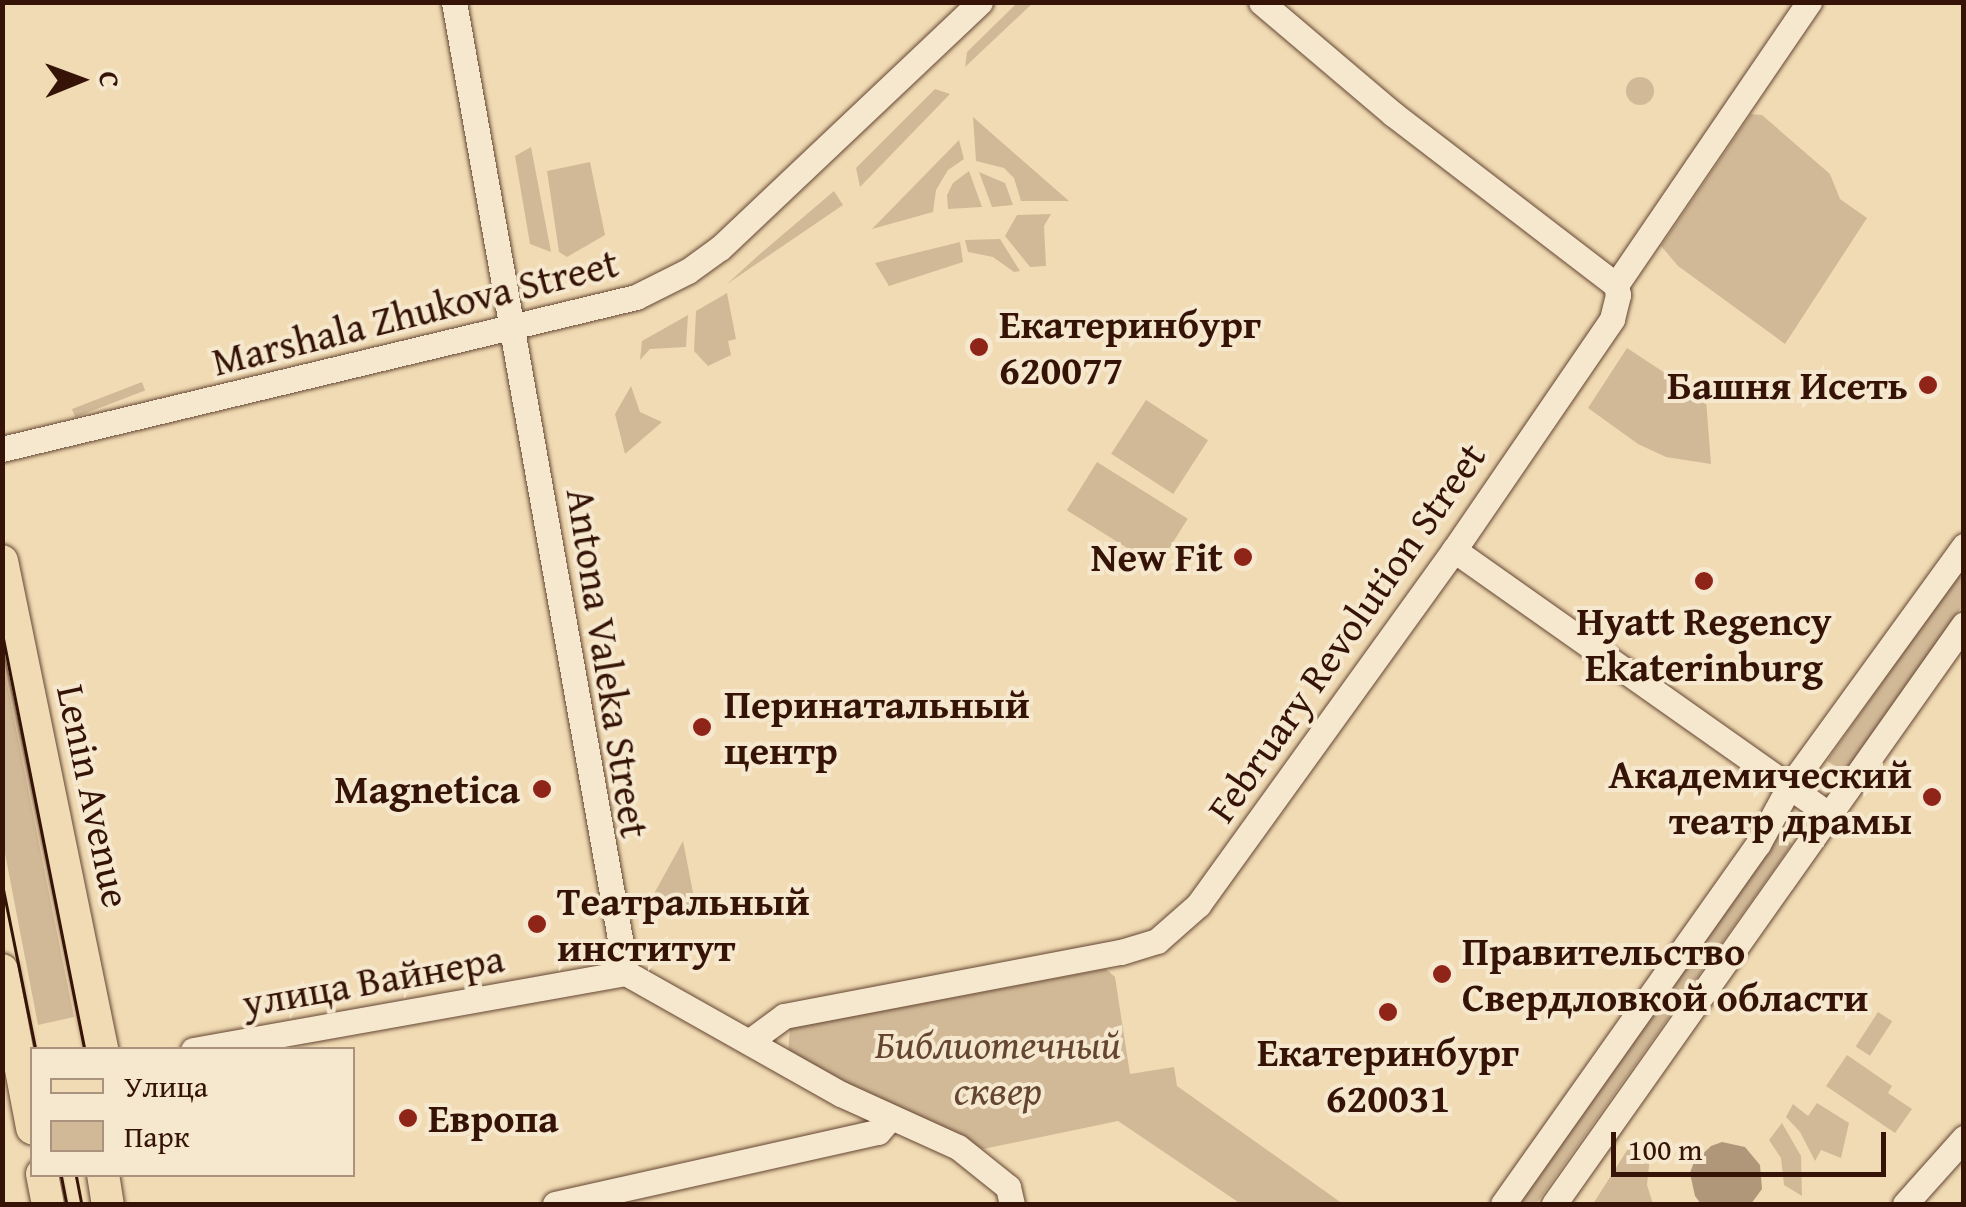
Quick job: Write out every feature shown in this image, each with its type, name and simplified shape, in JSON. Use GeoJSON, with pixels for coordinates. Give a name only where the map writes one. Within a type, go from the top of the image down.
{"type":"FeatureCollection","features":[{"type":"Feature","properties":{"kind":"main road","name":"Lenin Avenue"},"geometry":{"type":"LineString","coordinates":[[2,561],[101,1047]]}},
{"type":"Feature","properties":{"kind":"main road"},"geometry":{"type":"LineString","coordinates":[[2,970],[28,1080]]}},
{"type":"Feature","properties":{"kind":"main road"},"geometry":{"type":"LineString","coordinates":[[43,1177],[48,1204]]}},
{"type":"Feature","properties":{"kind":"main road"},"geometry":{"type":"LineString","coordinates":[[104,1177],[108,1204]]}},
{"type":"Feature","properties":{"kind":"street","name":"Antona Valeka Street"},"geometry":{"type":"LineString","coordinates":[[454,2],[626,973]]}},
{"type":"Feature","properties":{"kind":"street","name":"Marshala Zhukova Street"},"geometry":{"type":"LineString","coordinates":[[2,450],[636,297],[688,271],[824,154],[980,2]]}},
{"type":"Feature","properties":{"kind":"street"},"geometry":{"type":"LineString","coordinates":[[1261,2],[1393,114],[1616,286]]}},
{"type":"Feature","properties":{"kind":"street","name":"February Revolution Street"},"geometry":{"type":"LineString","coordinates":[[750,1041],[784,1016],[1121,952],[1157,940],[1198,905],[1332,713],[1454,550],[1612,319],[1618,295],[1616,286],[1809,2]]}},
{"type":"Feature","properties":{"kind":"street"},"geometry":{"type":"LineString","coordinates":[[1503,1204],[1758,844],[1788,786],[1964,546]]}},
{"type":"Feature","properties":{"kind":"street"},"geometry":{"type":"LineString","coordinates":[[1454,550],[1830,815]]}},
{"type":"Feature","properties":{"kind":"street"},"geometry":{"type":"LineString","coordinates":[[1554,1204],[1964,624]]}},
{"type":"Feature","properties":{"kind":"street"},"geometry":{"type":"LineString","coordinates":[[626,973],[890,1118],[958,1147],[1008,1188],[1012,1204]]}},
{"type":"Feature","properties":{"kind":"street","name":"улица Вайнера"},"geometry":{"type":"LineString","coordinates":[[209,1047],[626,973]]}},
{"type":"Feature","properties":{"kind":"street"},"geometry":{"type":"LineString","coordinates":[[555,1204],[878,1132],[890,1118]]}},
{"type":"Feature","properties":{"kind":"street"},"geometry":{"type":"LineString","coordinates":[[1905,1204],[1964,1138]]}},
{"type":"Feature","properties":{"kind":"green space"},"geometry":{"type":"Polygon","coordinates":[[[1017,3],[1033,3],[965,67],[967,52],[1017,3]]]}},
{"type":"Feature","properties":{"kind":"green space"},"geometry":{"type":"Polygon","coordinates":[[[1640,77],[1650,81],[1654,91],[1650,101],[1640,105],[1630,101],[1626,91],[1630,81],[1640,77]]]}},
{"type":"Feature","properties":{"kind":"green space"},"geometry":{"type":"Polygon","coordinates":[[[935,89],[950,94],[860,187],[856,168],[935,89]]]}},
{"type":"Feature","properties":{"kind":"green space"},"geometry":{"type":"Polygon","coordinates":[[[1751,114],[1762,115],[1830,174],[1840,199],[1867,218],[1785,344],[1678,266],[1661,246],[1751,114]]]}},
{"type":"Feature","properties":{"kind":"green space"},"geometry":{"type":"Polygon","coordinates":[[[973,117],[1069,201],[1021,201],[1014,178],[1004,168],[976,161],[973,117]]]}},
{"type":"Feature","properties":{"kind":"green space"},"geometry":{"type":"Polygon","coordinates":[[[959,140],[964,159],[948,170],[936,190],[933,212],[872,229],[959,140]]]}},
{"type":"Feature","properties":{"kind":"green space"},"geometry":{"type":"Polygon","coordinates":[[[531,147],[551,252],[530,244],[515,156],[531,147]]]}},
{"type":"Feature","properties":{"kind":"green space"},"geometry":{"type":"Polygon","coordinates":[[[590,162],[605,235],[567,257],[559,252],[547,171],[590,162]]]}},
{"type":"Feature","properties":{"kind":"green space"},"geometry":{"type":"Polygon","coordinates":[[[969,171],[982,207],[948,209],[947,195],[953,183],[969,171]]]}},
{"type":"Feature","properties":{"kind":"green space"},"geometry":{"type":"Polygon","coordinates":[[[979,172],[1005,183],[1013,205],[992,207],[979,172]]]}},
{"type":"Feature","properties":{"kind":"green space"},"geometry":{"type":"Polygon","coordinates":[[[834,191],[843,205],[727,284],[761,253],[834,191]]]}},
{"type":"Feature","properties":{"kind":"green space"},"geometry":{"type":"Polygon","coordinates":[[[1051,214],[1044,226],[1046,266],[1030,267],[1005,236],[1017,215],[1051,214]]]}},
{"type":"Feature","properties":{"kind":"green space"},"geometry":{"type":"Polygon","coordinates":[[[1000,239],[1020,271],[1014,272],[993,257],[968,252],[965,240],[1000,239]]]}},
{"type":"Feature","properties":{"kind":"green space"},"geometry":{"type":"Polygon","coordinates":[[[960,242],[963,262],[889,286],[875,263],[960,242]]]}},
{"type":"Feature","properties":{"kind":"green space"},"geometry":{"type":"Polygon","coordinates":[[[727,293],[736,339],[728,341],[731,355],[708,366],[694,351],[696,311],[727,293]]]}},
{"type":"Feature","properties":{"kind":"green space"},"geometry":{"type":"Polygon","coordinates":[[[688,315],[686,347],[650,349],[640,360],[642,341],[688,315]]]}},
{"type":"Feature","properties":{"kind":"green space"},"geometry":{"type":"Polygon","coordinates":[[[1627,348],[1706,400],[1711,464],[1666,457],[1638,444],[1588,408],[1627,348]]]}},
{"type":"Feature","properties":{"kind":"green space"},"geometry":{"type":"Polygon","coordinates":[[[142,382],[145,390],[75,417],[72,409],[142,382]]]}},
{"type":"Feature","properties":{"kind":"green space"},"geometry":{"type":"Polygon","coordinates":[[[631,386],[640,412],[662,422],[625,454],[615,414],[631,386]]]}},
{"type":"Feature","properties":{"kind":"green space"},"geometry":{"type":"Polygon","coordinates":[[[1146,400],[1208,440],[1173,494],[1111,454],[1146,400]]]}},
{"type":"Feature","properties":{"kind":"green space"},"geometry":{"type":"Polygon","coordinates":[[[1097,462],[1188,519],[1158,567],[1067,510],[1097,462]]]}},
{"type":"Feature","properties":{"kind":"green space"},"geometry":{"type":"Polygon","coordinates":[[[1963,567],[1963,605],[1846,773],[1827,761],[1963,567]]]}},
{"type":"Feature","properties":{"kind":"green space"},"geometry":{"type":"Polygon","coordinates":[[[2,659],[74,1017],[38,1025],[3,843],[2,659]]]}},
{"type":"Feature","properties":{"kind":"green space"},"geometry":{"type":"Polygon","coordinates":[[[1778,832],[1792,844],[1536,1204],[1519,1204],[1778,832]]]}},
{"type":"Feature","properties":{"kind":"green space"},"geometry":{"type":"Polygon","coordinates":[[[683,841],[696,908],[655,915],[645,910],[683,841]]]}},
{"type":"Feature","properties":{"kind":"green space","name":"Библиотечный сквер"},"geometry":{"type":"Polygon","coordinates":[[[1106,969],[1115,977],[1130,1074],[1174,1067],[1177,1086],[1343,1204],[1241,1204],[1118,1121],[983,1149],[788,1054],[790,1028],[1106,969]]]}},
{"type":"Feature","properties":{"kind":"green space"},"geometry":{"type":"Polygon","coordinates":[[[1878,1012],[1892,1021],[1870,1056],[1856,1046],[1878,1012]]]}},
{"type":"Feature","properties":{"kind":"green space"},"geometry":{"type":"Polygon","coordinates":[[[1847,1055],[1892,1086],[1888,1093],[1912,1109],[1895,1133],[1826,1086],[1847,1055]]]}},
{"type":"Feature","properties":{"kind":"green space"},"geometry":{"type":"Polygon","coordinates":[[[1817,1103],[1849,1123],[1841,1158],[1821,1150],[1815,1161],[1800,1132],[1786,1117],[1793,1104],[1808,1116],[1817,1103]]]}},
{"type":"Feature","properties":{"kind":"green space"},"geometry":{"type":"Polygon","coordinates":[[[1782,1123],[1801,1156],[1802,1196],[1784,1185],[1781,1158],[1769,1140],[1782,1123]]]}},
{"type":"Feature","properties":{"kind":"green space"},"geometry":{"type":"Polygon","coordinates":[[[1631,1144],[1650,1157],[1647,1185],[1653,1204],[1593,1204],[1631,1144]]]}},
{"type":"Feature","properties":{"kind":"shaded area"},"geometry":{"type":"Polygon","coordinates":[[[1722,1142],[1745,1147],[1760,1165],[1762,1189],[1751,1204],[1701,1204],[1695,1196],[1690,1173],[1694,1162],[1711,1146],[1722,1142]]]}},
{"type":"Feature","properties":{"kind":"tram line"},"geometry":{"type":"LineString","coordinates":[[2,631],[84,1047]]}},
{"type":"Feature","properties":{"kind":"tram line"},"geometry":{"type":"LineString","coordinates":[[2,882],[35,1047]]}},
{"type":"Feature","properties":{"kind":"tram line"},"geometry":{"type":"LineString","coordinates":[[62,1177],[67,1204]]}},
{"type":"Feature","properties":{"kind":"tram line"},"geometry":{"type":"LineString","coordinates":[[77,1177],[82,1204]]}},
{"type":"Feature","properties":{"kind":"place","name":"Екатеринбург 620077"},"geometry":{"type":"Point","coordinates":[979,347]}},
{"type":"Feature","properties":{"kind":"place","name":"Башня Исеть"},"geometry":{"type":"Point","coordinates":[1928,385]}},
{"type":"Feature","properties":{"kind":"place","name":"New Fit"},"geometry":{"type":"Point","coordinates":[1243,557]}},
{"type":"Feature","properties":{"kind":"place","name":"Hyatt Regency Ekaterinburg"},"geometry":{"type":"Point","coordinates":[1704,581]}},
{"type":"Feature","properties":{"kind":"place","name":"Перинатальный центр"},"geometry":{"type":"Point","coordinates":[702,727]}},
{"type":"Feature","properties":{"kind":"place","name":"Magnetica"},"geometry":{"type":"Point","coordinates":[542,789]}},
{"type":"Feature","properties":{"kind":"place","name":"Академический театр драмы"},"geometry":{"type":"Point","coordinates":[1932,797]}},
{"type":"Feature","properties":{"kind":"place","name":"Театральный институт"},"geometry":{"type":"Point","coordinates":[537,924]}},
{"type":"Feature","properties":{"kind":"place","name":"Правительство Свердловкой области"},"geometry":{"type":"Point","coordinates":[1442,974]}},
{"type":"Feature","properties":{"kind":"place","name":"Екатеринбург 620031"},"geometry":{"type":"Point","coordinates":[1388,1012]}},
{"type":"Feature","properties":{"kind":"place","name":"Европа"},"geometry":{"type":"Point","coordinates":[408,1118]}}]}
